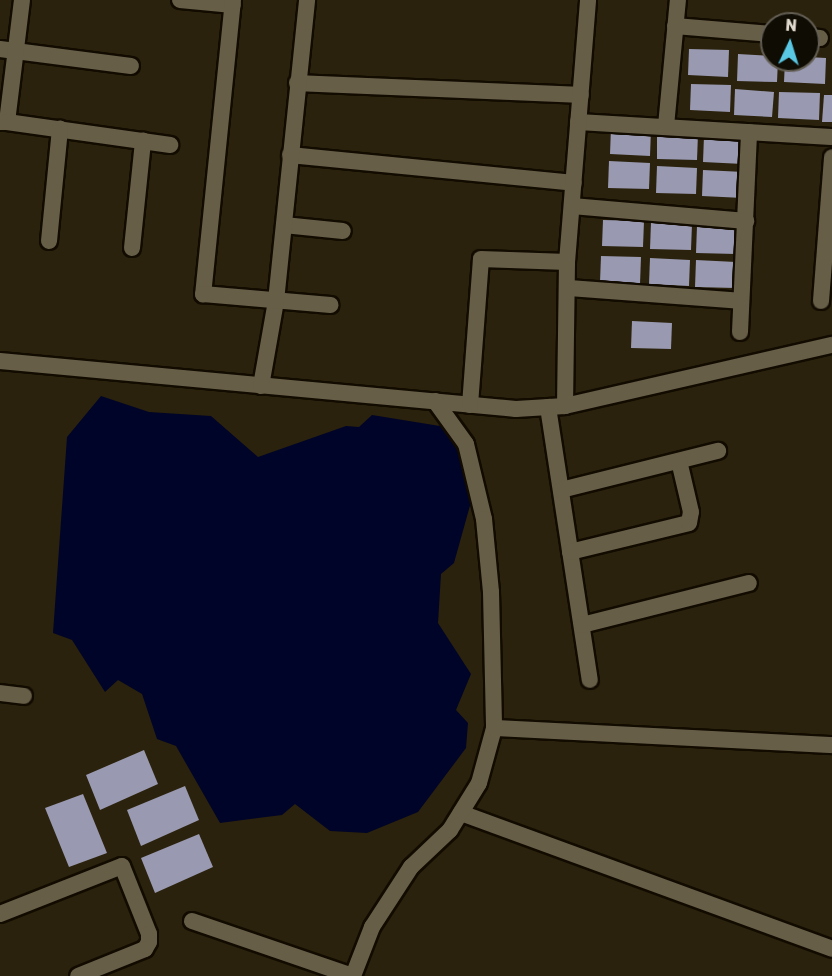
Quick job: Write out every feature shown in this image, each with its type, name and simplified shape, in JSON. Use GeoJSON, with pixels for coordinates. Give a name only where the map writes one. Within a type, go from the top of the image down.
{"type":"FeatureCollection","features":[{"type":"Feature","properties":{"kind":"street"},"geometry":{"type":"LineString","coordinates":[[22,0],[8,50],[3,122],[170,145]]}},
{"type":"Feature","properties":{"kind":"street"},"geometry":{"type":"LineString","coordinates":[[180,0],[233,3],[203,294],[332,305]]}},
{"type":"Feature","properties":{"kind":"street"},"geometry":{"type":"LineString","coordinates":[[261,386],[276,302],[307,0]]}},
{"type":"Feature","properties":{"kind":"street"},"geometry":{"type":"LineString","coordinates":[[588,0],[567,262],[569,288],[557,406],[561,490],[590,680]]}},
{"type":"Feature","properties":{"kind":"street"},"geometry":{"type":"LineString","coordinates":[[666,126],[678,0]]}},
{"type":"Feature","properties":{"kind":"street"},"geometry":{"type":"LineString","coordinates":[[675,26],[760,33]]}},
{"type":"Feature","properties":{"kind":"street"},"geometry":{"type":"LineString","coordinates":[[8,50],[131,66]]}},
{"type":"Feature","properties":{"kind":"street"},"geometry":{"type":"LineString","coordinates":[[297,83],[580,95]]}},
{"type":"Feature","properties":{"kind":"street"},"geometry":{"type":"LineString","coordinates":[[578,122],[832,137]]}},
{"type":"Feature","properties":{"kind":"street"},"geometry":{"type":"LineString","coordinates":[[49,241],[60,129]]}},
{"type":"Feature","properties":{"kind":"street"},"geometry":{"type":"LineString","coordinates":[[740,332],[750,132]]}},
{"type":"Feature","properties":{"kind":"street"},"geometry":{"type":"LineString","coordinates":[[132,248],[143,141]]}},
{"type":"Feature","properties":{"kind":"street"},"geometry":{"type":"LineString","coordinates":[[290,155],[573,183]]}},
{"type":"Feature","properties":{"kind":"street"},"geometry":{"type":"LineString","coordinates":[[821,301],[832,157]]}},
{"type":"Feature","properties":{"kind":"street"},"geometry":{"type":"LineString","coordinates":[[572,206],[746,221]]}},
{"type":"Feature","properties":{"kind":"street"},"geometry":{"type":"LineString","coordinates":[[284,225],[343,231]]}},
{"type":"Feature","properties":{"kind":"street"},"geometry":{"type":"LineString","coordinates":[[470,405],[481,259],[567,262]]}},
{"type":"Feature","properties":{"kind":"street"},"geometry":{"type":"LineString","coordinates":[[569,288],[740,301]]}},
{"type":"Feature","properties":{"kind":"street"},"geometry":{"type":"LineString","coordinates":[[0,362],[470,405],[557,406],[832,345]]}},
{"type":"Feature","properties":{"kind":"street"},"geometry":{"type":"LineString","coordinates":[[192,921],[353,976],[372,927],[411,867],[450,830],[479,783],[494,728],[491,592],[484,519],[466,444],[435,402]]}},
{"type":"Feature","properties":{"kind":"street"},"geometry":{"type":"LineString","coordinates":[[561,490],[718,451]]}},
{"type":"Feature","properties":{"kind":"street"},"geometry":{"type":"LineString","coordinates":[[570,552],[689,523],[692,512],[679,461]]}},
{"type":"Feature","properties":{"kind":"street"},"geometry":{"type":"LineString","coordinates":[[582,625],[749,583]]}},
{"type":"Feature","properties":{"kind":"street"},"geometry":{"type":"LineString","coordinates":[[0,693],[24,696]]}},
{"type":"Feature","properties":{"kind":"street"},"geometry":{"type":"LineString","coordinates":[[494,728],[832,746]]}},
{"type":"Feature","properties":{"kind":"street"},"geometry":{"type":"LineString","coordinates":[[460,813],[832,949]]}},
{"type":"Feature","properties":{"kind":"street"},"geometry":{"type":"LineString","coordinates":[[0,914],[122,866],[149,934],[149,942],[146,949],[78,976]]}},
{"type":"Feature","properties":{"kind":"water"},"geometry":{"type":"Polygon","coordinates":[[[101,396],[149,412],[211,416],[258,457],[346,426],[359,427],[372,415],[446,427],[463,446],[471,502],[454,563],[441,574],[438,623],[471,674],[456,710],[468,723],[466,748],[418,812],[367,833],[330,831],[295,804],[282,815],[220,823],[176,746],[157,739],[142,694],[118,680],[105,692],[72,640],[53,633],[67,437],[101,396]]]}},
{"type":"Feature","properties":{"kind":"building"},"geometry":{"type":"Polygon","coordinates":[[[689,49],[729,50],[728,77],[688,75],[689,49]]]}},
{"type":"Feature","properties":{"kind":"building"},"geometry":{"type":"Polygon","coordinates":[[[738,54],[760,55],[760,72],[777,72],[777,82],[737,81],[738,54]]]}},
{"type":"Feature","properties":{"kind":"building"},"geometry":{"type":"Polygon","coordinates":[[[820,58],[826,58],[825,84],[784,82],[784,72],[820,72],[820,58]]]}},
{"type":"Feature","properties":{"kind":"building"},"geometry":{"type":"Polygon","coordinates":[[[691,84],[731,85],[730,112],[690,110],[691,84]]]}},
{"type":"Feature","properties":{"kind":"building"},"geometry":{"type":"Polygon","coordinates":[[[735,89],[774,92],[772,117],[734,115],[735,89]]]}},
{"type":"Feature","properties":{"kind":"building"},"geometry":{"type":"Polygon","coordinates":[[[779,92],[820,93],[819,120],[778,118],[779,92]]]}},
{"type":"Feature","properties":{"kind":"building"},"geometry":{"type":"Polygon","coordinates":[[[824,95],[832,95],[832,122],[822,122],[824,95]]]}},
{"type":"Feature","properties":{"kind":"building"},"geometry":{"type":"Polygon","coordinates":[[[611,128],[651,129],[650,156],[610,154],[611,128]]]}},
{"type":"Feature","properties":{"kind":"building"},"geometry":{"type":"Polygon","coordinates":[[[657,132],[698,134],[697,160],[657,159],[657,132]]]}},
{"type":"Feature","properties":{"kind":"building"},"geometry":{"type":"Polygon","coordinates":[[[704,136],[744,137],[743,164],[703,162],[704,136]]]}},
{"type":"Feature","properties":{"kind":"building"},"geometry":{"type":"Polygon","coordinates":[[[609,161],[650,163],[649,189],[608,188],[609,161]]]}},
{"type":"Feature","properties":{"kind":"building"},"geometry":{"type":"Polygon","coordinates":[[[657,166],[697,168],[696,194],[656,193],[657,166]]]}},
{"type":"Feature","properties":{"kind":"building"},"geometry":{"type":"Polygon","coordinates":[[[703,170],[744,172],[743,198],[702,196],[703,170]]]}},
{"type":"Feature","properties":{"kind":"building"},"geometry":{"type":"Polygon","coordinates":[[[603,220],[644,221],[643,247],[602,246],[603,220]]]}},
{"type":"Feature","properties":{"kind":"building"},"geometry":{"type":"Polygon","coordinates":[[[651,222],[692,224],[691,250],[650,249],[651,222]]]}},
{"type":"Feature","properties":{"kind":"building"},"geometry":{"type":"Polygon","coordinates":[[[697,226],[737,228],[736,254],[696,253],[697,226]]]}},
{"type":"Feature","properties":{"kind":"building"},"geometry":{"type":"Polygon","coordinates":[[[601,256],[641,257],[640,284],[600,282],[601,256]]]}},
{"type":"Feature","properties":{"kind":"building"},"geometry":{"type":"Polygon","coordinates":[[[650,258],[690,260],[689,286],[649,284],[650,258]]]}},
{"type":"Feature","properties":{"kind":"building"},"geometry":{"type":"Polygon","coordinates":[[[696,260],[736,262],[735,288],[695,287],[696,260]]]}},
{"type":"Feature","properties":{"kind":"building"},"geometry":{"type":"Polygon","coordinates":[[[632,321],[672,323],[671,349],[631,348],[632,321]]]}},
{"type":"Feature","properties":{"kind":"building"},"geometry":{"type":"Polygon","coordinates":[[[144,750],[158,784],[100,810],[86,775],[144,750]]]}},
{"type":"Feature","properties":{"kind":"building"},"geometry":{"type":"Polygon","coordinates":[[[185,786],[199,820],[141,846],[127,810],[185,786]]]}},
{"type":"Feature","properties":{"kind":"building"},"geometry":{"type":"Polygon","coordinates":[[[83,794],[107,853],[69,867],[45,808],[83,794]]]}},
{"type":"Feature","properties":{"kind":"building"},"geometry":{"type":"Polygon","coordinates":[[[199,834],[213,867],[155,893],[141,858],[199,834]]]}}]}
